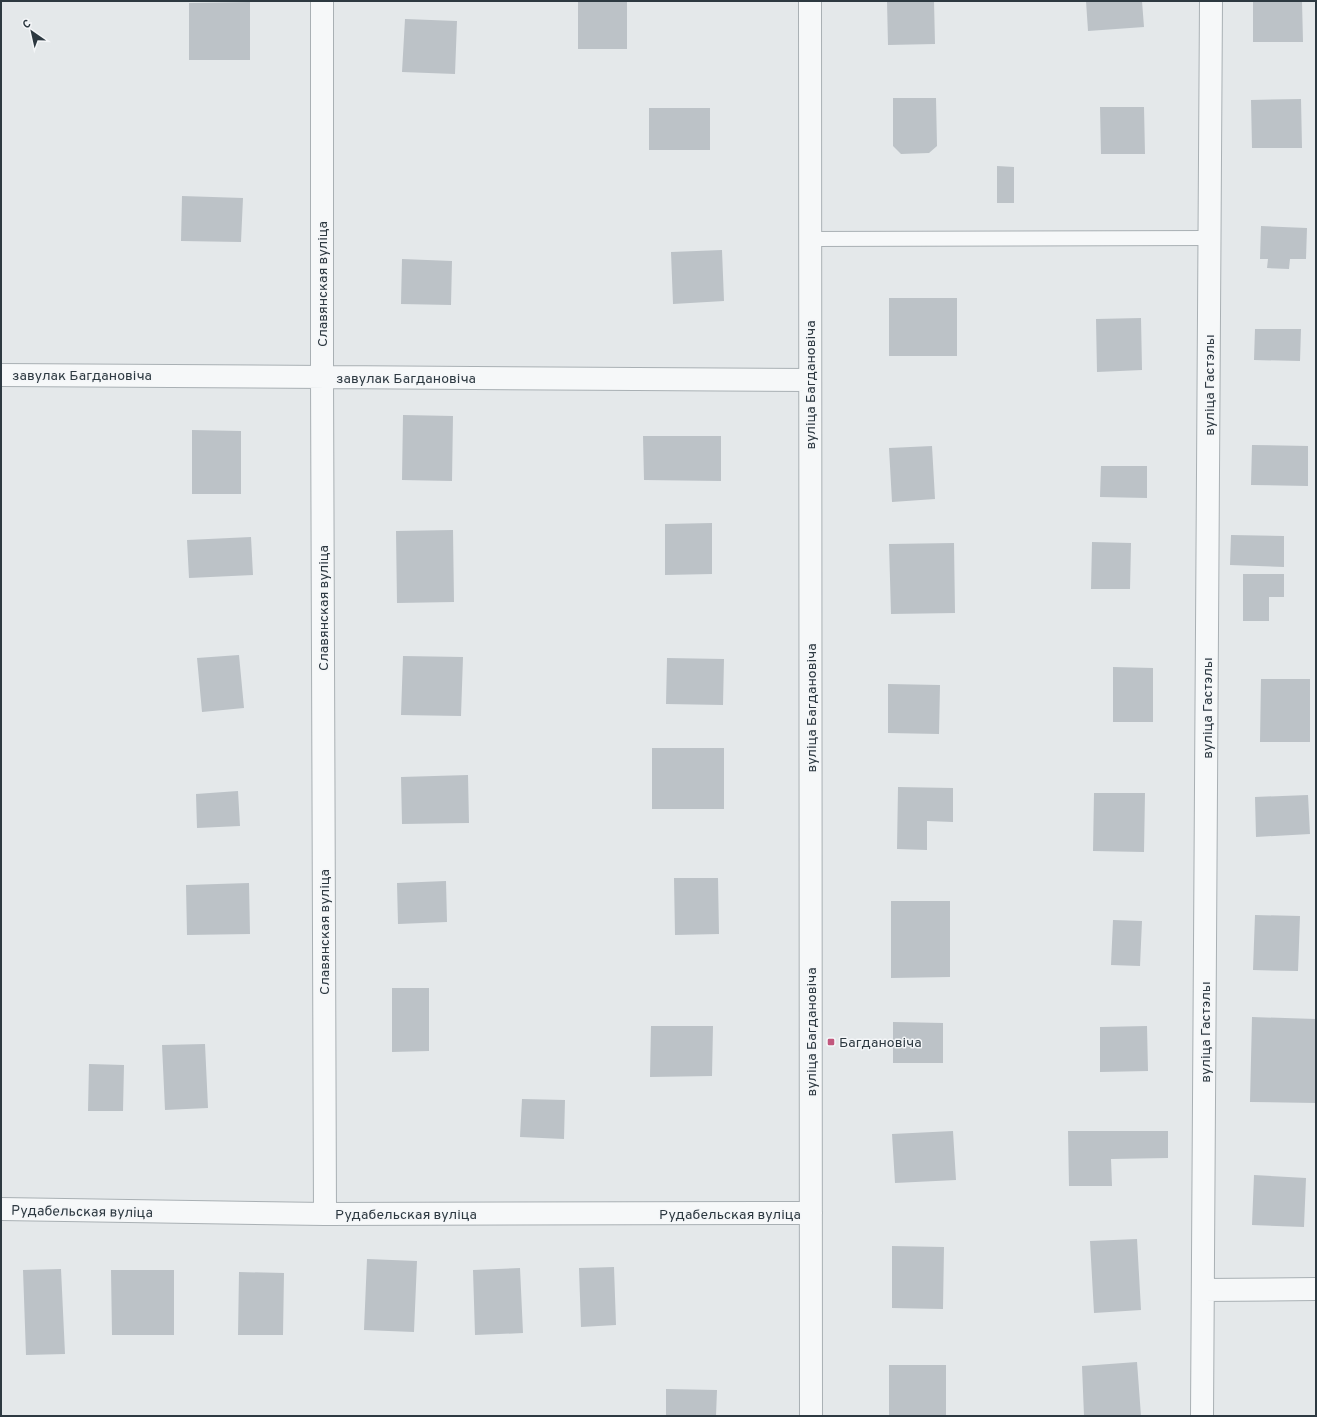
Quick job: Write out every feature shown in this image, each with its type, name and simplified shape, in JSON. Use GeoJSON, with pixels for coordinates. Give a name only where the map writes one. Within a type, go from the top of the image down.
{"type":"FeatureCollection","features":[{"type":"Feature","properties":{"kind":"street","name":"Славянская вуліца"},"geometry":{"type":"LineString","coordinates":[[322,1],[325,1214]]}},
{"type":"Feature","properties":{"kind":"street","name":"вуліца Багдановіча"},"geometry":{"type":"LineString","coordinates":[[810,1],[812,1416]]}},
{"type":"Feature","properties":{"kind":"street","name":"вуліца Гастэлы"},"geometry":{"type":"LineString","coordinates":[[1202,1416],[1212,1]]}},
{"type":"Feature","properties":{"kind":"street","name":"завулак Багдановіча"},"geometry":{"type":"LineString","coordinates":[[1,374],[810,380]]}},
{"type":"Feature","properties":{"kind":"street","name":"Рудабельская вуліца"},"geometry":{"type":"LineString","coordinates":[[1,1209],[325,1214],[811,1213]]}},
{"type":"Feature","properties":{"kind":"street"},"geometry":{"type":"LineString","coordinates":[[1203,1290],[1316,1289]]}},
{"type":"Feature","properties":{"kind":"lane"},"geometry":{"type":"LineString","coordinates":[[810,239],[1210,238]]}},
{"type":"Feature","properties":{"kind":"building"},"geometry":{"type":"Polygon","coordinates":[[[578,1],[627,1],[627,49],[578,49],[578,1]]]}},
{"type":"Feature","properties":{"kind":"building"},"geometry":{"type":"Polygon","coordinates":[[[887,1],[934,1],[935,44],[888,45],[887,1]]]}},
{"type":"Feature","properties":{"kind":"building"},"geometry":{"type":"Polygon","coordinates":[[[1086,1],[1142,1],[1144,27],[1088,31],[1086,1]]]}},
{"type":"Feature","properties":{"kind":"building"},"geometry":{"type":"Polygon","coordinates":[[[1253,1],[1302,1],[1303,42],[1253,42],[1253,1]]]}},
{"type":"Feature","properties":{"kind":"building"},"geometry":{"type":"Polygon","coordinates":[[[250,2],[250,60],[189,60],[189,3],[250,2]]]}},
{"type":"Feature","properties":{"kind":"building"},"geometry":{"type":"Polygon","coordinates":[[[405,19],[457,21],[455,74],[402,72],[405,19]]]}},
{"type":"Feature","properties":{"kind":"building"},"geometry":{"type":"Polygon","coordinates":[[[893,98],[936,98],[937,146],[929,153],[901,154],[893,146],[893,98]]]}},
{"type":"Feature","properties":{"kind":"building"},"geometry":{"type":"Polygon","coordinates":[[[1301,99],[1302,148],[1252,148],[1251,100],[1301,99]]]}},
{"type":"Feature","properties":{"kind":"building"},"geometry":{"type":"Polygon","coordinates":[[[1100,107],[1144,107],[1145,154],[1101,154],[1100,107]]]}},
{"type":"Feature","properties":{"kind":"building"},"geometry":{"type":"Polygon","coordinates":[[[649,108],[710,108],[710,150],[649,150],[649,108]]]}},
{"type":"Feature","properties":{"kind":"building"},"geometry":{"type":"Polygon","coordinates":[[[997,166],[1014,167],[1014,203],[997,203],[997,166]]]}},
{"type":"Feature","properties":{"kind":"building"},"geometry":{"type":"Polygon","coordinates":[[[182,196],[243,198],[241,242],[181,241],[182,196]]]}},
{"type":"Feature","properties":{"kind":"building"},"geometry":{"type":"Polygon","coordinates":[[[1261,226],[1307,228],[1306,259],[1290,259],[1289,269],[1267,268],[1268,259],[1260,259],[1261,226]]]}},
{"type":"Feature","properties":{"kind":"building"},"geometry":{"type":"Polygon","coordinates":[[[722,250],[724,301],[673,304],[671,252],[722,250]]]}},
{"type":"Feature","properties":{"kind":"building"},"geometry":{"type":"Polygon","coordinates":[[[402,259],[452,261],[451,305],[401,304],[402,259]]]}},
{"type":"Feature","properties":{"kind":"building"},"geometry":{"type":"Polygon","coordinates":[[[889,298],[957,298],[957,356],[889,356],[889,298]]]}},
{"type":"Feature","properties":{"kind":"building"},"geometry":{"type":"Polygon","coordinates":[[[1141,318],[1142,370],[1097,372],[1096,319],[1141,318]]]}},
{"type":"Feature","properties":{"kind":"building"},"geometry":{"type":"Polygon","coordinates":[[[1255,329],[1301,329],[1300,361],[1254,360],[1255,329]]]}},
{"type":"Feature","properties":{"kind":"building"},"geometry":{"type":"Polygon","coordinates":[[[403,415],[453,416],[452,481],[402,480],[403,415]]]}},
{"type":"Feature","properties":{"kind":"building"},"geometry":{"type":"Polygon","coordinates":[[[192,430],[241,431],[241,494],[192,494],[192,430]]]}},
{"type":"Feature","properties":{"kind":"building"},"geometry":{"type":"Polygon","coordinates":[[[643,436],[721,436],[721,481],[644,480],[643,436]]]}},
{"type":"Feature","properties":{"kind":"building"},"geometry":{"type":"Polygon","coordinates":[[[1252,445],[1308,446],[1308,486],[1251,485],[1252,445]]]}},
{"type":"Feature","properties":{"kind":"building"},"geometry":{"type":"Polygon","coordinates":[[[932,446],[935,499],[892,502],[889,448],[932,446]]]}},
{"type":"Feature","properties":{"kind":"building"},"geometry":{"type":"Polygon","coordinates":[[[1101,466],[1147,466],[1147,498],[1100,497],[1101,466]]]}},
{"type":"Feature","properties":{"kind":"building"},"geometry":{"type":"Polygon","coordinates":[[[712,523],[712,574],[665,575],[665,524],[712,523]]]}},
{"type":"Feature","properties":{"kind":"building"},"geometry":{"type":"Polygon","coordinates":[[[453,530],[454,602],[397,603],[396,531],[453,530]]]}},
{"type":"Feature","properties":{"kind":"building"},"geometry":{"type":"Polygon","coordinates":[[[1231,535],[1284,536],[1284,567],[1230,565],[1231,535]]]}},
{"type":"Feature","properties":{"kind":"building"},"geometry":{"type":"Polygon","coordinates":[[[251,537],[253,575],[189,578],[187,540],[251,537]]]}},
{"type":"Feature","properties":{"kind":"building"},"geometry":{"type":"Polygon","coordinates":[[[1092,542],[1131,543],[1130,589],[1091,589],[1092,542]]]}},
{"type":"Feature","properties":{"kind":"building"},"geometry":{"type":"Polygon","coordinates":[[[954,543],[955,613],[891,614],[889,544],[954,543]]]}},
{"type":"Feature","properties":{"kind":"building"},"geometry":{"type":"Polygon","coordinates":[[[1243,574],[1284,574],[1284,597],[1269,597],[1269,621],[1243,621],[1243,574]]]}},
{"type":"Feature","properties":{"kind":"building"},"geometry":{"type":"Polygon","coordinates":[[[239,655],[244,708],[202,712],[197,658],[239,655]]]}},
{"type":"Feature","properties":{"kind":"building"},"geometry":{"type":"Polygon","coordinates":[[[403,656],[463,657],[461,716],[401,715],[403,656]]]}},
{"type":"Feature","properties":{"kind":"building"},"geometry":{"type":"Polygon","coordinates":[[[667,658],[724,659],[723,705],[666,704],[667,658]]]}},
{"type":"Feature","properties":{"kind":"building"},"geometry":{"type":"Polygon","coordinates":[[[1113,667],[1153,668],[1153,722],[1113,722],[1113,667]]]}},
{"type":"Feature","properties":{"kind":"building"},"geometry":{"type":"Polygon","coordinates":[[[1261,679],[1310,679],[1310,742],[1260,742],[1261,679]]]}},
{"type":"Feature","properties":{"kind":"building"},"geometry":{"type":"Polygon","coordinates":[[[888,684],[940,685],[939,734],[888,733],[888,684]]]}},
{"type":"Feature","properties":{"kind":"building"},"geometry":{"type":"Polygon","coordinates":[[[652,748],[724,748],[724,809],[652,809],[652,748]]]}},
{"type":"Feature","properties":{"kind":"building"},"geometry":{"type":"Polygon","coordinates":[[[468,775],[469,823],[402,824],[401,777],[468,775]]]}},
{"type":"Feature","properties":{"kind":"building"},"geometry":{"type":"Polygon","coordinates":[[[898,787],[953,788],[953,822],[927,821],[927,850],[897,849],[898,787]]]}},
{"type":"Feature","properties":{"kind":"building"},"geometry":{"type":"Polygon","coordinates":[[[238,791],[240,826],[197,828],[196,794],[238,791]]]}},
{"type":"Feature","properties":{"kind":"building"},"geometry":{"type":"Polygon","coordinates":[[[1094,793],[1145,793],[1144,852],[1093,851],[1094,793]]]}},
{"type":"Feature","properties":{"kind":"building"},"geometry":{"type":"Polygon","coordinates":[[[1308,795],[1310,834],[1256,837],[1255,797],[1308,795]]]}},
{"type":"Feature","properties":{"kind":"building"},"geometry":{"type":"Polygon","coordinates":[[[674,878],[718,878],[719,934],[675,935],[674,878]]]}},
{"type":"Feature","properties":{"kind":"building"},"geometry":{"type":"Polygon","coordinates":[[[446,881],[447,922],[398,924],[397,883],[446,881]]]}},
{"type":"Feature","properties":{"kind":"building"},"geometry":{"type":"Polygon","coordinates":[[[249,883],[250,934],[187,935],[186,885],[249,883]]]}},
{"type":"Feature","properties":{"kind":"building"},"geometry":{"type":"Polygon","coordinates":[[[891,901],[950,901],[950,977],[891,978],[891,901]]]}},
{"type":"Feature","properties":{"kind":"building"},"geometry":{"type":"Polygon","coordinates":[[[1255,915],[1300,916],[1298,971],[1253,970],[1255,915]]]}},
{"type":"Feature","properties":{"kind":"building"},"geometry":{"type":"Polygon","coordinates":[[[1113,920],[1142,921],[1140,966],[1111,965],[1113,920]]]}},
{"type":"Feature","properties":{"kind":"building"},"geometry":{"type":"Polygon","coordinates":[[[392,988],[429,988],[429,1051],[392,1052],[392,988]]]}},
{"type":"Feature","properties":{"kind":"building"},"geometry":{"type":"Polygon","coordinates":[[[1252,1017],[1316,1019],[1316,1103],[1250,1102],[1252,1017]]]}},
{"type":"Feature","properties":{"kind":"building"},"geometry":{"type":"Polygon","coordinates":[[[893,1022],[943,1023],[943,1063],[893,1063],[893,1022]]]}},
{"type":"Feature","properties":{"kind":"building"},"geometry":{"type":"Polygon","coordinates":[[[651,1026],[713,1026],[712,1076],[650,1077],[651,1026]]]}},
{"type":"Feature","properties":{"kind":"building"},"geometry":{"type":"Polygon","coordinates":[[[1147,1026],[1148,1071],[1100,1072],[1100,1027],[1147,1026]]]}},
{"type":"Feature","properties":{"kind":"building"},"geometry":{"type":"Polygon","coordinates":[[[205,1044],[208,1108],[165,1110],[162,1045],[205,1044]]]}},
{"type":"Feature","properties":{"kind":"building"},"geometry":{"type":"Polygon","coordinates":[[[89,1064],[124,1065],[123,1111],[88,1111],[89,1064]]]}},
{"type":"Feature","properties":{"kind":"building"},"geometry":{"type":"Polygon","coordinates":[[[522,1099],[565,1100],[564,1139],[520,1137],[522,1099]]]}},
{"type":"Feature","properties":{"kind":"building"},"geometry":{"type":"Polygon","coordinates":[[[953,1131],[956,1180],[895,1183],[892,1134],[953,1131]]]}},
{"type":"Feature","properties":{"kind":"building"},"geometry":{"type":"Polygon","coordinates":[[[1068,1131],[1168,1131],[1168,1158],[1111,1159],[1112,1186],[1069,1186],[1068,1131]]]}},
{"type":"Feature","properties":{"kind":"building"},"geometry":{"type":"Polygon","coordinates":[[[1254,1175],[1306,1178],[1304,1227],[1252,1225],[1254,1175]]]}},
{"type":"Feature","properties":{"kind":"building"},"geometry":{"type":"Polygon","coordinates":[[[1137,1239],[1141,1310],[1094,1313],[1090,1241],[1137,1239]]]}},
{"type":"Feature","properties":{"kind":"building"},"geometry":{"type":"Polygon","coordinates":[[[892,1246],[944,1247],[943,1309],[892,1308],[892,1246]]]}},
{"type":"Feature","properties":{"kind":"building"},"geometry":{"type":"Polygon","coordinates":[[[367,1259],[417,1261],[414,1332],[364,1330],[367,1259]]]}},
{"type":"Feature","properties":{"kind":"building"},"geometry":{"type":"Polygon","coordinates":[[[614,1267],[616,1325],[581,1327],[579,1268],[614,1267]]]}},
{"type":"Feature","properties":{"kind":"building"},"geometry":{"type":"Polygon","coordinates":[[[520,1268],[523,1333],[475,1335],[473,1270],[520,1268]]]}},
{"type":"Feature","properties":{"kind":"building"},"geometry":{"type":"Polygon","coordinates":[[[61,1269],[65,1354],[26,1355],[23,1270],[61,1269]]]}},
{"type":"Feature","properties":{"kind":"building"},"geometry":{"type":"Polygon","coordinates":[[[111,1270],[174,1270],[174,1335],[112,1335],[111,1270]]]}},
{"type":"Feature","properties":{"kind":"building"},"geometry":{"type":"Polygon","coordinates":[[[239,1272],[284,1273],[283,1335],[238,1335],[239,1272]]]}},
{"type":"Feature","properties":{"kind":"building"},"geometry":{"type":"Polygon","coordinates":[[[1137,1362],[1141,1416],[1084,1416],[1082,1366],[1137,1362]]]}},
{"type":"Feature","properties":{"kind":"building"},"geometry":{"type":"Polygon","coordinates":[[[889,1365],[946,1365],[946,1416],[889,1416],[889,1365]]]}},
{"type":"Feature","properties":{"kind":"building"},"geometry":{"type":"Polygon","coordinates":[[[666,1389],[717,1390],[716,1416],[666,1416],[666,1389]]]}},
{"type":"Feature","properties":{"kind":"place","name":"Багдановіча"},"geometry":{"type":"Point","coordinates":[831,1042]}}]}
